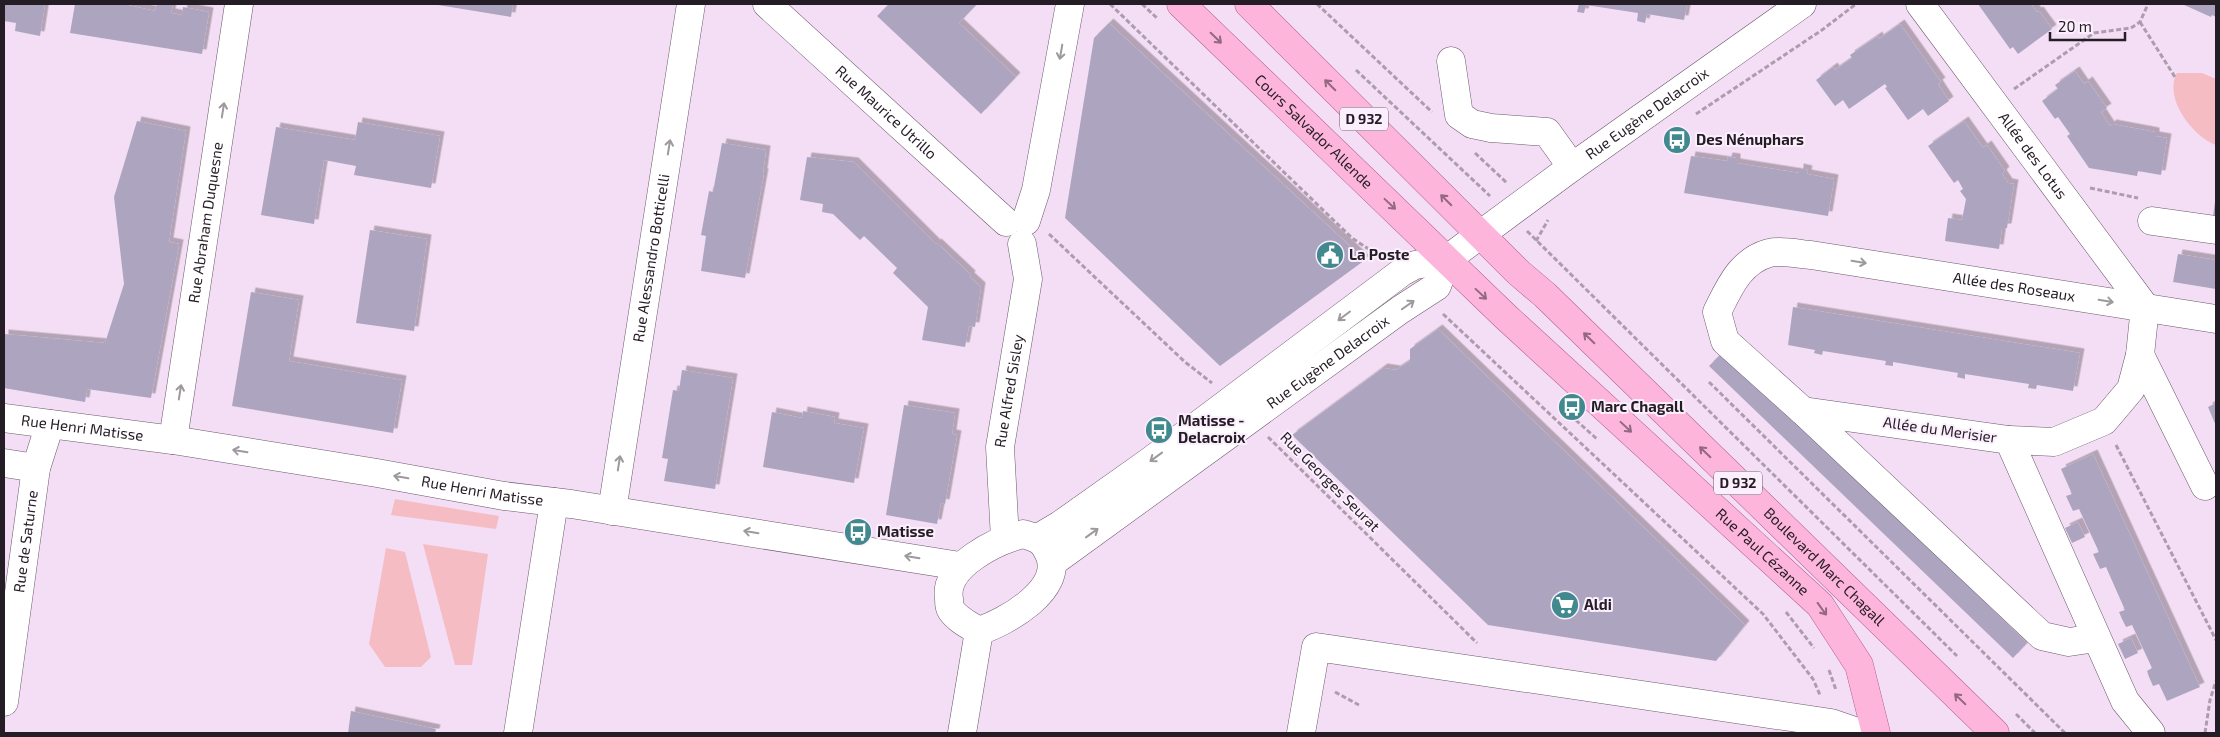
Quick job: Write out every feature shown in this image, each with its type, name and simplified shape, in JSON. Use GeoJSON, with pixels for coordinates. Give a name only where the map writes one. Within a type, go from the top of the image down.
{"type":"FeatureCollection","features":[{"type":"Feature","properties":{"kind":"main road","name":"Cours Salvador Allende"},"geometry":{"type":"LineString","coordinates":[[1181,4],[1446,260]]}},
{"type":"Feature","properties":{"kind":"main road","name":"D 932"},"geometry":{"type":"LineString","coordinates":[[1249,4],[1480,234]]}},
{"type":"Feature","properties":{"kind":"main road","name":"Boulevard Marc Chagall"},"geometry":{"type":"LineString","coordinates":[[1480,234],[1995,733]]}},
{"type":"Feature","properties":{"kind":"main road","name":"Rue Paul Cézanne"},"geometry":{"type":"LineString","coordinates":[[1446,260],[1820,605],[1859,665],[1876,733]]}},
{"type":"Feature","properties":{"kind":"street","name":"Rue Abraham Duquesne"},"geometry":{"type":"LineString","coordinates":[[173,440],[239,4]]}},
{"type":"Feature","properties":{"kind":"street","name":"Rue Alessandro Botticelli"},"geometry":{"type":"LineString","coordinates":[[612,511],[692,4]]}},
{"type":"Feature","properties":{"kind":"street","name":"Rue Maurice Utrillo"},"geometry":{"type":"LineString","coordinates":[[767,4],[1020,225]]}},
{"type":"Feature","properties":{"kind":"street"},"geometry":{"type":"LineString","coordinates":[[1020,225],[1036,190],[1070,4]]}},
{"type":"Feature","properties":{"kind":"street","name":"Rue Eugène Delacroix"},"geometry":{"type":"LineString","coordinates":[[1038,538],[1082,510],[1234,399],[1402,272],[1415,265],[1446,260],[1508,213],[1802,4]]}},
{"type":"Feature","properties":{"kind":"street","name":"Allée des Lotus"},"geometry":{"type":"LineString","coordinates":[[1920,4],[2145,308]]}},
{"type":"Feature","properties":{"kind":"street"},"geometry":{"type":"LineString","coordinates":[[1451,61],[1459,115],[1472,124],[1491,128],[1547,132],[1572,167]]}},
{"type":"Feature","properties":{"kind":"street"},"geometry":{"type":"LineString","coordinates":[[2152,221],[2216,230]]}},
{"type":"Feature","properties":{"kind":"street","name":"Rue Alfred Sisley"},"geometry":{"type":"LineString","coordinates":[[1005,539],[1000,447],[1028,278],[1020,225]]}},
{"type":"Feature","properties":{"kind":"street","name":"Allée des Roseaux"},"geometry":{"type":"LineString","coordinates":[[1803,411],[1725,341],[1717,312],[1731,283],[1747,264],[1770,253],[1811,255],[2216,319]]}},
{"type":"Feature","properties":{"kind":"street","name":"Rue Eugène Delacroix"},"geometry":{"type":"LineString","coordinates":[[1053,562],[1437,286],[1446,260]]}},
{"type":"Feature","properties":{"kind":"street"},"geometry":{"type":"LineString","coordinates":[[2009,440],[2054,442],[2104,421],[2131,389],[2140,355],[2145,308]]}},
{"type":"Feature","properties":{"kind":"street"},"geometry":{"type":"LineString","coordinates":[[2140,355],[2205,486]]}},
{"type":"Feature","properties":{"kind":"street"},"geometry":{"type":"LineString","coordinates":[[1803,411],[2042,636],[2069,642],[2096,638]]}},
{"type":"Feature","properties":{"kind":"street","name":"Allée du Merisier"},"geometry":{"type":"LineString","coordinates":[[1803,411],[2009,440],[2125,701],[2151,733]]}},
{"type":"Feature","properties":{"kind":"street","name":"Rue Henri Matisse"},"geometry":{"type":"LineString","coordinates":[[4,418],[173,440],[504,496],[920,558],[960,566]]}},
{"type":"Feature","properties":{"kind":"street","name":"Rue de Saturne"},"geometry":{"type":"LineString","coordinates":[[4,702],[36,468],[50,424]]}},
{"type":"Feature","properties":{"kind":"street"},"geometry":{"type":"LineString","coordinates":[[4,463],[36,468]]}},
{"type":"Feature","properties":{"kind":"street"},"geometry":{"type":"LineString","coordinates":[[518,733],[554,502]]}},
{"type":"Feature","properties":{"kind":"street"},"geometry":{"type":"LineString","coordinates":[[1023,534],[1038,538],[1053,562],[1046,587],[1020,611],[998,625],[979,631],[963,622],[950,609],[947,591],[960,566],[1005,539],[1023,534]]}},
{"type":"Feature","properties":{"kind":"street"},"geometry":{"type":"LineString","coordinates":[[962,733],[979,631]]}},
{"type":"Feature","properties":{"kind":"street"},"geometry":{"type":"LineString","coordinates":[[1301,733],[1316,648],[1832,723],[1860,733]]}},
{"type":"Feature","properties":{"kind":"path"},"geometry":{"type":"LineString","coordinates":[[1110,4],[1352,238],[1402,272]]}},
{"type":"Feature","properties":{"kind":"path"},"geometry":{"type":"LineString","coordinates":[[1689,119],[1822,30],[1856,4]]}},
{"type":"Feature","properties":{"kind":"path"},"geometry":{"type":"LineString","coordinates":[[1993,103],[2094,33],[2131,28],[2140,22],[2148,4]]}},
{"type":"Feature","properties":{"kind":"path"},"geometry":{"type":"LineString","coordinates":[[2140,22],[2175,77]]}},
{"type":"Feature","properties":{"kind":"path"},"geometry":{"type":"LineString","coordinates":[[1350,65],[1508,213],[1958,657]]}},
{"type":"Feature","properties":{"kind":"path"},"geometry":{"type":"LineString","coordinates":[[2063,197],[2082,186],[2138,198],[2152,221]]}},
{"type":"Feature","properties":{"kind":"path"},"geometry":{"type":"LineString","coordinates":[[1536,241],[1546,221],[1554,216]]}},
{"type":"Feature","properties":{"kind":"path"},"geometry":{"type":"LineString","coordinates":[[1020,225],[1184,362],[1234,399]]}},
{"type":"Feature","properties":{"kind":"path"},"geometry":{"type":"LineString","coordinates":[[1422,295],[1763,614],[1813,679],[1832,723]]}},
{"type":"Feature","properties":{"kind":"path"},"geometry":{"type":"LineString","coordinates":[[1709,382],[2064,733]]}},
{"type":"Feature","properties":{"kind":"path","name":"Rue Georges Seurat"},"geometry":{"type":"LineString","coordinates":[[1253,418],[1276,447],[1488,653],[1493,674]]}},
{"type":"Feature","properties":{"kind":"path"},"geometry":{"type":"LineString","coordinates":[[2104,421],[2216,640]]}},
{"type":"Feature","properties":{"kind":"path"},"geometry":{"type":"LineString","coordinates":[[2205,733],[2210,700],[2216,681]]}},
{"type":"Feature","properties":{"kind":"path"},"geometry":{"type":"LineString","coordinates":[[2014,712],[2035,733]]}},
{"type":"Feature","properties":{"kind":"shaded area"},"geometry":{"type":"Polygon","coordinates":[[[2177,73],[2202,73],[2216,79],[2216,145],[2198,134],[2177,105],[2174,83],[2177,73]]]}},
{"type":"Feature","properties":{"kind":"shaded area"},"geometry":{"type":"Polygon","coordinates":[[[395,499],[499,516],[496,529],[391,515],[395,499]]]}},
{"type":"Feature","properties":{"kind":"shaded area"},"geometry":{"type":"Polygon","coordinates":[[[423,544],[488,554],[472,665],[455,665],[423,544]]]}},
{"type":"Feature","properties":{"kind":"shaded area"},"geometry":{"type":"Polygon","coordinates":[[[386,548],[405,552],[431,657],[421,667],[385,667],[369,644],[386,548]]]}},
{"type":"Feature","properties":{"kind":"building"},"geometry":{"type":"Polygon","coordinates":[[[4,4],[45,4],[40,36],[15,31],[16,23],[4,21],[4,4]]]}},
{"type":"Feature","properties":{"kind":"building"},"geometry":{"type":"Polygon","coordinates":[[[75,4],[123,4],[155,11],[157,4],[173,4],[171,13],[182,15],[183,7],[209,12],[202,54],[70,33],[75,4]]]}},
{"type":"Feature","properties":{"kind":"building"},"geometry":{"type":"Polygon","coordinates":[[[432,4],[513,4],[511,17],[432,4]]]}},
{"type":"Feature","properties":{"kind":"building"},"geometry":{"type":"Polygon","coordinates":[[[889,4],[977,4],[959,23],[1016,77],[981,114],[877,16],[889,4]]]}},
{"type":"Feature","properties":{"kind":"building"},"geometry":{"type":"Polygon","coordinates":[[[1579,4],[1687,4],[1684,20],[1647,14],[1645,23],[1637,21],[1638,13],[1586,5],[1584,13],[1577,12],[1579,4]]]}},
{"type":"Feature","properties":{"kind":"building"},"geometry":{"type":"Polygon","coordinates":[[[1978,4],[2031,4],[2037,12],[2039,11],[2052,29],[2018,54],[2013,47],[2010,49],[1978,4]]]}},
{"type":"Feature","properties":{"kind":"building"},"geometry":{"type":"Polygon","coordinates":[[[2182,4],[2216,4],[2216,17],[2212,15],[2211,17],[2182,4]]]}},
{"type":"Feature","properties":{"kind":"building"},"geometry":{"type":"Polygon","coordinates":[[[1109,23],[1365,260],[1220,366],[1065,218],[1094,38],[1109,23]]]}},
{"type":"Feature","properties":{"kind":"building"},"geometry":{"type":"Polygon","coordinates":[[[1900,24],[1941,82],[1938,84],[1949,101],[1928,116],[1923,109],[1908,120],[1885,88],[1887,87],[1885,84],[1849,109],[1843,100],[1835,106],[1816,80],[1833,67],[1835,70],[1852,58],[1850,55],[1878,36],[1879,39],[1900,24]]]}},
{"type":"Feature","properties":{"kind":"building"},"geometry":{"type":"Polygon","coordinates":[[[2075,71],[2084,84],[2088,81],[2107,108],[2101,112],[2110,126],[2112,124],[2155,132],[2155,136],[2167,138],[2161,175],[2138,171],[2137,176],[2089,168],[2067,136],[2070,134],[2058,117],[2055,119],[2042,101],[2058,89],[2055,85],[2075,71]]]}},
{"type":"Feature","properties":{"kind":"building"},"geometry":{"type":"Polygon","coordinates":[[[137,121],[186,131],[169,242],[179,244],[151,398],[87,389],[85,402],[4,388],[4,334],[105,343],[124,284],[114,197],[137,121]]]}},
{"type":"Feature","properties":{"kind":"building"},"geometry":{"type":"Polygon","coordinates":[[[1964,121],[1983,148],[1987,145],[2005,171],[2002,174],[2008,183],[2014,184],[2007,228],[2002,228],[1999,249],[1945,241],[1948,218],[1962,220],[1966,199],[1960,191],[1963,189],[1958,180],[1954,183],[1928,146],[1964,121]]]}},
{"type":"Feature","properties":{"kind":"building"},"geometry":{"type":"Polygon","coordinates":[[[358,122],[440,136],[431,188],[354,175],[356,166],[324,160],[314,224],[261,215],[276,127],[355,140],[358,122]]]}},
{"type":"Feature","properties":{"kind":"building"},"geometry":{"type":"Polygon","coordinates":[[[722,143],[766,150],[764,173],[745,278],[701,271],[706,236],[701,235],[709,191],[713,192],[722,143]]]}},
{"type":"Feature","properties":{"kind":"building"},"geometry":{"type":"Polygon","coordinates":[[[1691,156],[1727,161],[1728,157],[1736,158],[1736,163],[1799,173],[1799,168],[1808,170],[1807,174],[1834,179],[1828,216],[1684,193],[1691,156]]]}},
{"type":"Feature","properties":{"kind":"building"},"geometry":{"type":"Polygon","coordinates":[[[807,157],[854,162],[936,244],[971,275],[970,277],[981,287],[975,327],[969,326],[965,347],[922,340],[928,307],[893,273],[897,268],[864,236],[860,240],[833,214],[822,212],[823,204],[800,200],[807,157]]]}},
{"type":"Feature","properties":{"kind":"building"},"geometry":{"type":"Polygon","coordinates":[[[2215,202],[2216,216],[2213,216],[2215,202]]]}},
{"type":"Feature","properties":{"kind":"building"},"geometry":{"type":"Polygon","coordinates":[[[370,230],[427,239],[414,331],[356,323],[370,230]]]}},
{"type":"Feature","properties":{"kind":"building"},"geometry":{"type":"Polygon","coordinates":[[[2178,254],[2216,260],[2216,289],[2173,282],[2178,254]]]}},
{"type":"Feature","properties":{"kind":"building"},"geometry":{"type":"Polygon","coordinates":[[[251,292],[299,300],[289,361],[402,380],[393,433],[232,406],[251,292]]]}},
{"type":"Feature","properties":{"kind":"building"},"geometry":{"type":"Polygon","coordinates":[[[1793,307],[2080,353],[2073,391],[2037,385],[2036,389],[2028,388],[2029,384],[1965,374],[1965,379],[1957,377],[1958,373],[1893,362],[1893,366],[1885,365],[1886,361],[1823,351],[1822,355],[1814,353],[1815,350],[1788,345],[1793,307]]]}},
{"type":"Feature","properties":{"kind":"building"},"geometry":{"type":"Polygon","coordinates":[[[1438,329],[1745,625],[1716,661],[1488,625],[1292,435],[1383,368],[1396,370],[1410,361],[1410,349],[1438,329]]]}},
{"type":"Feature","properties":{"kind":"building"},"geometry":{"type":"Polygon","coordinates":[[[1725,350],[2027,643],[2013,658],[1709,366],[1725,350]]]}},
{"type":"Feature","properties":{"kind":"building"},"geometry":{"type":"Polygon","coordinates":[[[682,370],[733,378],[715,489],[664,481],[668,459],[662,458],[673,390],[679,391],[682,370]]]}},
{"type":"Feature","properties":{"kind":"building"},"geometry":{"type":"Polygon","coordinates":[[[2216,403],[2216,426],[2208,407],[2216,403]]]}},
{"type":"Feature","properties":{"kind":"building"},"geometry":{"type":"Polygon","coordinates":[[[904,405],[955,413],[952,434],[957,435],[945,504],[941,503],[937,524],[886,515],[904,405]]]}},
{"type":"Feature","properties":{"kind":"building"},"geometry":{"type":"Polygon","coordinates":[[[803,411],[835,417],[834,423],[864,428],[854,483],[763,467],[772,412],[802,418],[803,411]]]}},
{"type":"Feature","properties":{"kind":"building"},"geometry":{"type":"Polygon","coordinates":[[[2093,454],[2200,687],[2167,701],[2159,684],[2153,686],[2147,671],[2152,668],[2132,625],[2126,627],[2122,619],[2119,612],[2125,610],[2106,567],[2100,569],[2093,554],[2099,552],[2079,509],[2073,511],[2066,496],[2072,494],[2061,469],[2093,454]]]}},
{"type":"Feature","properties":{"kind":"building"},"geometry":{"type":"Polygon","coordinates":[[[2078,522],[2085,537],[2072,543],[2065,528],[2078,522]]]}},
{"type":"Feature","properties":{"kind":"building"},"geometry":{"type":"Polygon","coordinates":[[[2131,638],[2138,653],[2125,659],[2118,644],[2131,638]]]}},
{"type":"Feature","properties":{"kind":"building"},"geometry":{"type":"Polygon","coordinates":[[[351,711],[436,729],[435,733],[348,733],[351,711]]]}},
{"type":"Feature","properties":{"kind":"place","name":"Des Nénuphars"},"geometry":{"type":"Point","coordinates":[1677,140]}},
{"type":"Feature","properties":{"kind":"place","name":"La Poste"},"geometry":{"type":"Point","coordinates":[1330,255]}},
{"type":"Feature","properties":{"kind":"place","name":"Marc Chagall"},"geometry":{"type":"Point","coordinates":[1572,407]}},
{"type":"Feature","properties":{"kind":"place","name":"Matisse - Delacroix"},"geometry":{"type":"Point","coordinates":[1159,430]}},
{"type":"Feature","properties":{"kind":"place","name":"Matisse"},"geometry":{"type":"Point","coordinates":[858,532]}},
{"type":"Feature","properties":{"kind":"place","name":"Aldi"},"geometry":{"type":"Point","coordinates":[1565,605]}}]}
